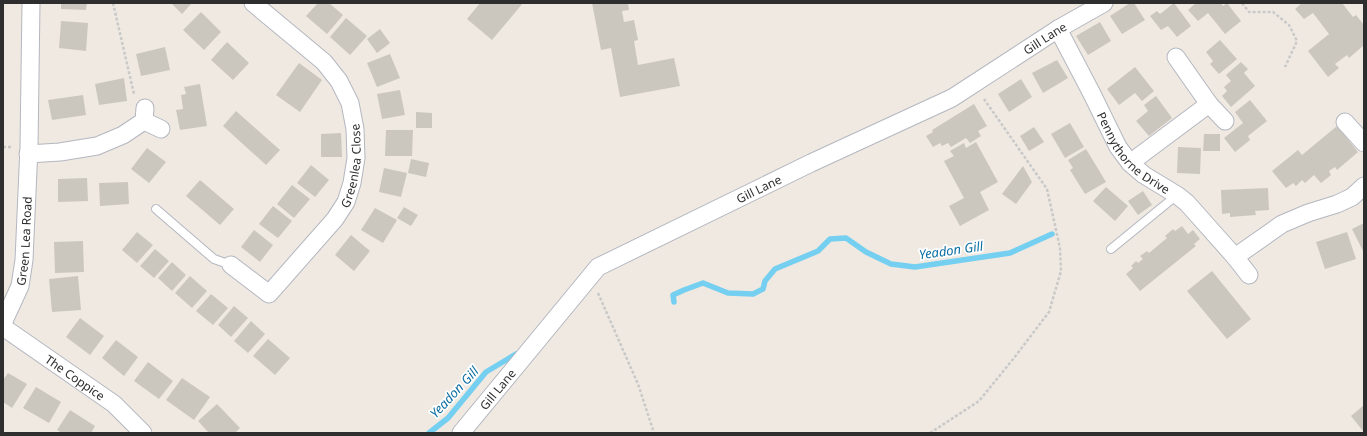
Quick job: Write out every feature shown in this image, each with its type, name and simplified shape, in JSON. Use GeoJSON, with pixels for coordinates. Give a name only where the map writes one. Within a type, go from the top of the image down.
{"type":"FeatureCollection","features":[{"type":"Feature","properties":{"kind":"street","name":"Green Lea Road"},"geometry":{"type":"LineString","coordinates":[[3,323],[20,286],[24,260],[31,3]]}},
{"type":"Feature","properties":{"kind":"street","name":"Greenlea Close"},"geometry":{"type":"LineString","coordinates":[[231,265],[269,294],[335,219],[346,202],[352,183],[356,158],[356,129],[350,103],[339,81],[324,62],[253,3]]}},
{"type":"Feature","properties":{"kind":"street","name":"Gill Lane"},"geometry":{"type":"LineString","coordinates":[[461,433],[598,267],[811,163],[952,98],[1058,29],[1104,3]]}},
{"type":"Feature","properties":{"kind":"street","name":"Pennythorne Drive"},"geometry":{"type":"LineString","coordinates":[[1058,29],[1118,147],[1130,163],[1144,175],[1177,195],[1187,203],[1234,256],[1248,275]]}},
{"type":"Feature","properties":{"kind":"street"},"geometry":{"type":"LineString","coordinates":[[1176,57],[1210,104],[1225,121]]}},
{"type":"Feature","properties":{"kind":"street"},"geometry":{"type":"LineString","coordinates":[[1130,163],[1210,104]]}},
{"type":"Feature","properties":{"kind":"street"},"geometry":{"type":"LineString","coordinates":[[28,154],[60,152],[97,146],[124,135],[145,115],[161,129]]}},
{"type":"Feature","properties":{"kind":"street"},"geometry":{"type":"LineString","coordinates":[[1345,122],[1364,143]]}},
{"type":"Feature","properties":{"kind":"street"},"geometry":{"type":"LineString","coordinates":[[1234,256],[1282,224],[1308,213],[1337,204],[1352,197],[1364,186]]}},
{"type":"Feature","properties":{"kind":"street","name":"The Coppice"},"geometry":{"type":"LineString","coordinates":[[3,327],[114,404],[143,433]]}},
{"type":"Feature","properties":{"kind":"lane"},"geometry":{"type":"LineString","coordinates":[[1111,249],[1177,195]]}},
{"type":"Feature","properties":{"kind":"lane"},"geometry":{"type":"LineString","coordinates":[[156,209],[214,259],[231,265]]}},
{"type":"Feature","properties":{"kind":"path"},"geometry":{"type":"LineString","coordinates":[[113,3],[135,99],[145,115]]}},
{"type":"Feature","properties":{"kind":"path"},"geometry":{"type":"LineString","coordinates":[[1242,3],[1249,12],[1273,12],[1289,25],[1297,41],[1285,67]]}},
{"type":"Feature","properties":{"kind":"path"},"geometry":{"type":"LineString","coordinates":[[930,433],[979,401],[994,383],[1049,312],[1061,271],[1060,248],[1047,189],[974,84]]}},
{"type":"Feature","properties":{"kind":"path"},"geometry":{"type":"LineString","coordinates":[[591,276],[638,384],[654,433]]}},
{"type":"Feature","properties":{"kind":"building"},"geometry":{"type":"Polygon","coordinates":[[[61,3],[87,3],[86,10],[61,9],[61,3]]]}},
{"type":"Feature","properties":{"kind":"building"},"geometry":{"type":"Polygon","coordinates":[[[171,3],[192,3],[182,14],[171,3]]]}},
{"type":"Feature","properties":{"kind":"building"},"geometry":{"type":"Polygon","coordinates":[[[318,3],[329,3],[343,15],[327,34],[306,16],[318,3]]]}},
{"type":"Feature","properties":{"kind":"building"},"geometry":{"type":"Polygon","coordinates":[[[480,3],[523,3],[492,40],[467,19],[480,3]]]}},
{"type":"Feature","properties":{"kind":"building"},"geometry":{"type":"Polygon","coordinates":[[[592,3],[628,3],[629,10],[622,11],[624,22],[634,20],[638,40],[634,41],[638,65],[674,58],[680,86],[620,97],[611,48],[601,50],[592,3]]]}},
{"type":"Feature","properties":{"kind":"building"},"geometry":{"type":"Polygon","coordinates":[[[1130,3],[1134,3],[1145,20],[1122,34],[1110,16],[1130,3]]]}},
{"type":"Feature","properties":{"kind":"building"},"geometry":{"type":"Polygon","coordinates":[[[1174,3],[1191,26],[1177,37],[1168,26],[1161,30],[1150,16],[1157,11],[1160,14],[1174,3]]]}},
{"type":"Feature","properties":{"kind":"building"},"geometry":{"type":"Polygon","coordinates":[[[1196,3],[1221,3],[1223,6],[1227,3],[1241,21],[1225,34],[1208,13],[1198,21],[1188,10],[1196,3]]]}},
{"type":"Feature","properties":{"kind":"building"},"geometry":{"type":"Polygon","coordinates":[[[1302,3],[1342,3],[1353,17],[1356,15],[1364,25],[1364,45],[1349,58],[1347,55],[1335,64],[1339,68],[1328,77],[1308,51],[1329,34],[1313,13],[1304,19],[1295,9],[1302,3]]]}},
{"type":"Feature","properties":{"kind":"building"},"geometry":{"type":"Polygon","coordinates":[[[201,12],[221,32],[204,50],[183,30],[201,12]]]}},
{"type":"Feature","properties":{"kind":"building"},"geometry":{"type":"Polygon","coordinates":[[[346,18],[367,36],[350,55],[330,37],[346,18]]]}},
{"type":"Feature","properties":{"kind":"building"},"geometry":{"type":"Polygon","coordinates":[[[61,21],[88,23],[86,51],[59,48],[61,21]]]}},
{"type":"Feature","properties":{"kind":"building"},"geometry":{"type":"Polygon","coordinates":[[[1100,22],[1111,41],[1088,55],[1076,36],[1100,22]]]}},
{"type":"Feature","properties":{"kind":"building"},"geometry":{"type":"Polygon","coordinates":[[[380,29],[390,43],[377,53],[367,39],[380,29]]]}},
{"type":"Feature","properties":{"kind":"building"},"geometry":{"type":"Polygon","coordinates":[[[1220,40],[1237,59],[1219,74],[1210,64],[1213,61],[1206,52],[1220,40]]]}},
{"type":"Feature","properties":{"kind":"building"},"geometry":{"type":"Polygon","coordinates":[[[227,42],[249,63],[233,80],[211,60],[227,42]]]}},
{"type":"Feature","properties":{"kind":"building"},"geometry":{"type":"Polygon","coordinates":[[[165,47],[170,70],[141,76],[136,54],[165,47]]]}},
{"type":"Feature","properties":{"kind":"building"},"geometry":{"type":"Polygon","coordinates":[[[390,54],[400,78],[377,87],[367,63],[390,54]]]}},
{"type":"Feature","properties":{"kind":"building"},"geometry":{"type":"Polygon","coordinates":[[[1057,60],[1068,78],[1043,93],[1032,73],[1057,60]]]}},
{"type":"Feature","properties":{"kind":"building"},"geometry":{"type":"Polygon","coordinates":[[[1241,62],[1248,69],[1244,73],[1255,86],[1231,107],[1222,96],[1227,91],[1224,87],[1231,81],[1226,75],[1241,62]]]}},
{"type":"Feature","properties":{"kind":"building"},"geometry":{"type":"Polygon","coordinates":[[[299,63],[322,80],[300,112],[276,95],[299,63]]]}},
{"type":"Feature","properties":{"kind":"building"},"geometry":{"type":"Polygon","coordinates":[[[1135,67],[1154,91],[1142,101],[1135,93],[1119,105],[1107,89],[1135,67]]]}},
{"type":"Feature","properties":{"kind":"building"},"geometry":{"type":"Polygon","coordinates":[[[124,78],[127,101],[99,105],[95,84],[124,78]]]}},
{"type":"Feature","properties":{"kind":"building"},"geometry":{"type":"Polygon","coordinates":[[[1021,79],[1032,97],[1009,112],[998,94],[1021,79]]]}},
{"type":"Feature","properties":{"kind":"building"},"geometry":{"type":"Polygon","coordinates":[[[200,84],[207,126],[180,130],[176,110],[183,109],[181,95],[186,94],[184,87],[200,84]]]}},
{"type":"Feature","properties":{"kind":"building"},"geometry":{"type":"Polygon","coordinates":[[[400,90],[405,115],[382,119],[377,94],[400,90]]]}},
{"type":"Feature","properties":{"kind":"building"},"geometry":{"type":"Polygon","coordinates":[[[83,95],[86,115],[52,120],[48,100],[83,95]]]}},
{"type":"Feature","properties":{"kind":"building"},"geometry":{"type":"Polygon","coordinates":[[[1156,96],[1172,118],[1149,136],[1136,121],[1148,111],[1144,105],[1156,96]]]}},
{"type":"Feature","properties":{"kind":"building"},"geometry":{"type":"Polygon","coordinates":[[[1250,100],[1267,121],[1248,136],[1250,140],[1235,152],[1224,138],[1243,123],[1235,112],[1250,100]]]}},
{"type":"Feature","properties":{"kind":"building"},"geometry":{"type":"Polygon","coordinates":[[[974,104],[987,126],[978,131],[981,136],[970,143],[966,138],[951,147],[948,143],[942,146],[940,143],[933,147],[926,136],[933,132],[932,130],[974,104]]]}},
{"type":"Feature","properties":{"kind":"building"},"geometry":{"type":"Polygon","coordinates":[[[236,111],[280,150],[266,165],[223,126],[236,111]]]}},
{"type":"Feature","properties":{"kind":"building"},"geometry":{"type":"Polygon","coordinates":[[[416,112],[432,113],[432,128],[416,128],[416,112]]]}},
{"type":"Feature","properties":{"kind":"building"},"geometry":{"type":"Polygon","coordinates":[[[1070,123],[1084,147],[1065,158],[1051,134],[1070,123]]]}},
{"type":"Feature","properties":{"kind":"building"},"geometry":{"type":"Polygon","coordinates":[[[1337,126],[1358,152],[1337,170],[1335,167],[1329,171],[1331,175],[1321,183],[1314,175],[1305,183],[1302,180],[1296,186],[1293,183],[1286,188],[1272,171],[1298,150],[1302,155],[1337,126]]]}},
{"type":"Feature","properties":{"kind":"building"},"geometry":{"type":"Polygon","coordinates":[[[1034,127],[1044,142],[1029,151],[1020,136],[1034,127]]]}},
{"type":"Feature","properties":{"kind":"building"},"geometry":{"type":"Polygon","coordinates":[[[386,130],[413,130],[412,156],[385,156],[386,130]]]}},
{"type":"Feature","properties":{"kind":"building"},"geometry":{"type":"Polygon","coordinates":[[[341,133],[342,157],[321,157],[321,134],[341,133]]]}},
{"type":"Feature","properties":{"kind":"building"},"geometry":{"type":"Polygon","coordinates":[[[1204,134],[1220,134],[1220,151],[1203,151],[1204,134]]]}},
{"type":"Feature","properties":{"kind":"building"},"geometry":{"type":"Polygon","coordinates":[[[976,142],[998,182],[980,192],[989,210],[960,226],[949,206],[964,198],[944,161],[954,156],[950,151],[964,143],[966,148],[976,142]]]}},
{"type":"Feature","properties":{"kind":"building"},"geometry":{"type":"Polygon","coordinates":[[[1178,147],[1201,148],[1200,174],[1177,173],[1178,147]]]}},
{"type":"Feature","properties":{"kind":"building"},"geometry":{"type":"Polygon","coordinates":[[[147,148],[166,162],[149,183],[131,169],[147,148]]]}},
{"type":"Feature","properties":{"kind":"building"},"geometry":{"type":"Polygon","coordinates":[[[1086,149],[1106,182],[1085,194],[1070,170],[1073,168],[1068,160],[1086,149]]]}},
{"type":"Feature","properties":{"kind":"building"},"geometry":{"type":"Polygon","coordinates":[[[411,159],[429,163],[426,177],[408,173],[411,159]]]}},
{"type":"Feature","properties":{"kind":"building"},"geometry":{"type":"Polygon","coordinates":[[[311,165],[329,180],[315,197],[297,183],[311,165]]]}},
{"type":"Feature","properties":{"kind":"building"},"geometry":{"type":"Polygon","coordinates":[[[1023,166],[1032,182],[1016,204],[1002,194],[1023,166]]]}},
{"type":"Feature","properties":{"kind":"building"},"geometry":{"type":"Polygon","coordinates":[[[384,168],[407,173],[401,197],[379,192],[384,168]]]}},
{"type":"Feature","properties":{"kind":"building"},"geometry":{"type":"Polygon","coordinates":[[[87,178],[88,201],[58,202],[58,179],[87,178]]]}},
{"type":"Feature","properties":{"kind":"building"},"geometry":{"type":"Polygon","coordinates":[[[200,180],[234,209],[220,225],[186,196],[200,180]]]}},
{"type":"Feature","properties":{"kind":"building"},"geometry":{"type":"Polygon","coordinates":[[[128,182],[129,204],[100,206],[99,183],[128,182]]]}},
{"type":"Feature","properties":{"kind":"building"},"geometry":{"type":"Polygon","coordinates":[[[292,185],[310,199],[294,218],[277,204],[292,185]]]}},
{"type":"Feature","properties":{"kind":"building"},"geometry":{"type":"Polygon","coordinates":[[[1106,187],[1128,206],[1115,221],[1093,201],[1106,187]]]}},
{"type":"Feature","properties":{"kind":"building"},"geometry":{"type":"Polygon","coordinates":[[[1268,188],[1269,210],[1255,211],[1256,215],[1230,217],[1230,213],[1222,214],[1221,190],[1268,188]]]}},
{"type":"Feature","properties":{"kind":"building"},"geometry":{"type":"Polygon","coordinates":[[[1143,191],[1152,205],[1138,215],[1128,201],[1143,191]]]}},
{"type":"Feature","properties":{"kind":"building"},"geometry":{"type":"Polygon","coordinates":[[[273,206],[292,221],[278,238],[259,224],[273,206]]]}},
{"type":"Feature","properties":{"kind":"building"},"geometry":{"type":"Polygon","coordinates":[[[404,207],[418,215],[411,226],[397,218],[404,207]]]}},
{"type":"Feature","properties":{"kind":"building"},"geometry":{"type":"Polygon","coordinates":[[[375,208],[397,220],[383,243],[361,230],[375,208]]]}},
{"type":"Feature","properties":{"kind":"building"},"geometry":{"type":"Polygon","coordinates":[[[1364,223],[1364,253],[1352,229],[1364,223]]]}},
{"type":"Feature","properties":{"kind":"building"},"geometry":{"type":"Polygon","coordinates":[[[1182,226],[1188,234],[1193,230],[1200,239],[1194,244],[1196,246],[1140,291],[1126,274],[1133,268],[1131,266],[1136,261],[1138,263],[1143,259],[1140,256],[1147,251],[1149,253],[1167,238],[1165,236],[1173,229],[1175,231],[1182,226]]]}},
{"type":"Feature","properties":{"kind":"building"},"geometry":{"type":"Polygon","coordinates":[[[254,230],[273,245],[260,262],[241,247],[254,230]]]}},
{"type":"Feature","properties":{"kind":"building"},"geometry":{"type":"Polygon","coordinates":[[[137,232],[153,245],[137,263],[122,250],[137,232]]]}},
{"type":"Feature","properties":{"kind":"building"},"geometry":{"type":"Polygon","coordinates":[[[1347,232],[1356,259],[1325,269],[1316,242],[1347,232]]]}},
{"type":"Feature","properties":{"kind":"building"},"geometry":{"type":"Polygon","coordinates":[[[351,235],[370,251],[354,271],[335,255],[351,235]]]}},
{"type":"Feature","properties":{"kind":"building"},"geometry":{"type":"Polygon","coordinates":[[[83,241],[84,272],[55,273],[54,242],[83,241]]]}},
{"type":"Feature","properties":{"kind":"building"},"geometry":{"type":"Polygon","coordinates":[[[155,249],[169,261],[154,278],[140,266],[155,249]]]}},
{"type":"Feature","properties":{"kind":"building"},"geometry":{"type":"Polygon","coordinates":[[[172,262],[186,275],[172,291],[158,278],[172,262]]]}},
{"type":"Feature","properties":{"kind":"building"},"geometry":{"type":"Polygon","coordinates":[[[1212,271],[1251,319],[1227,339],[1187,291],[1212,271]]]}},
{"type":"Feature","properties":{"kind":"building"},"geometry":{"type":"Polygon","coordinates":[[[78,276],[81,310],[52,312],[49,279],[78,276]]]}},
{"type":"Feature","properties":{"kind":"building"},"geometry":{"type":"Polygon","coordinates":[[[190,276],[207,291],[192,308],[175,293],[190,276]]]}},
{"type":"Feature","properties":{"kind":"building"},"geometry":{"type":"Polygon","coordinates":[[[211,294],[228,308],[213,325],[196,311],[211,294]]]}},
{"type":"Feature","properties":{"kind":"building"},"geometry":{"type":"Polygon","coordinates":[[[234,306],[248,318],[231,337],[218,325],[234,306]]]}},
{"type":"Feature","properties":{"kind":"building"},"geometry":{"type":"Polygon","coordinates":[[[80,318],[104,336],[90,355],[66,337],[80,318]]]}},
{"type":"Feature","properties":{"kind":"building"},"geometry":{"type":"Polygon","coordinates":[[[251,321],[265,334],[248,353],[234,341],[251,321]]]}},
{"type":"Feature","properties":{"kind":"building"},"geometry":{"type":"Polygon","coordinates":[[[268,339],[290,358],[275,375],[253,356],[268,339]]]}},
{"type":"Feature","properties":{"kind":"building"},"geometry":{"type":"Polygon","coordinates":[[[116,340],[138,357],[124,376],[102,358],[116,340]]]}},
{"type":"Feature","properties":{"kind":"building"},"geometry":{"type":"Polygon","coordinates":[[[148,362],[173,381],[159,399],[134,381],[148,362]]]}},
{"type":"Feature","properties":{"kind":"building"},"geometry":{"type":"Polygon","coordinates":[[[8,373],[27,384],[12,408],[3,402],[3,380],[8,373]]]}},
{"type":"Feature","properties":{"kind":"building"},"geometry":{"type":"Polygon","coordinates":[[[182,378],[210,397],[194,420],[166,400],[182,378]]]}},
{"type":"Feature","properties":{"kind":"building"},"geometry":{"type":"Polygon","coordinates":[[[36,387],[61,402],[49,423],[23,408],[36,387]]]}},
{"type":"Feature","properties":{"kind":"building"},"geometry":{"type":"Polygon","coordinates":[[[217,404],[240,428],[235,433],[209,433],[198,421],[217,404]]]}},
{"type":"Feature","properties":{"kind":"building"},"geometry":{"type":"Polygon","coordinates":[[[1364,405],[1364,430],[1363,431],[1351,416],[1364,405]]]}},
{"type":"Feature","properties":{"kind":"building"},"geometry":{"type":"Polygon","coordinates":[[[70,410],[95,426],[91,433],[62,433],[57,430],[70,410]]]}},
{"type":"Feature","properties":{"kind":"waterway","name":"Yeadon Gill"},"geometry":{"type":"LineString","coordinates":[[674,302],[673,295],[703,283],[728,293],[753,294],[763,289],[765,281],[775,269],[818,251],[830,239],[846,238],[866,252],[891,264],[915,267],[1010,253],[1052,234]]}},
{"type":"Feature","properties":{"kind":"waterway","name":"Yeadon Gill"},"geometry":{"type":"LineString","coordinates":[[429,433],[448,418],[486,372],[516,354]]}}]}
